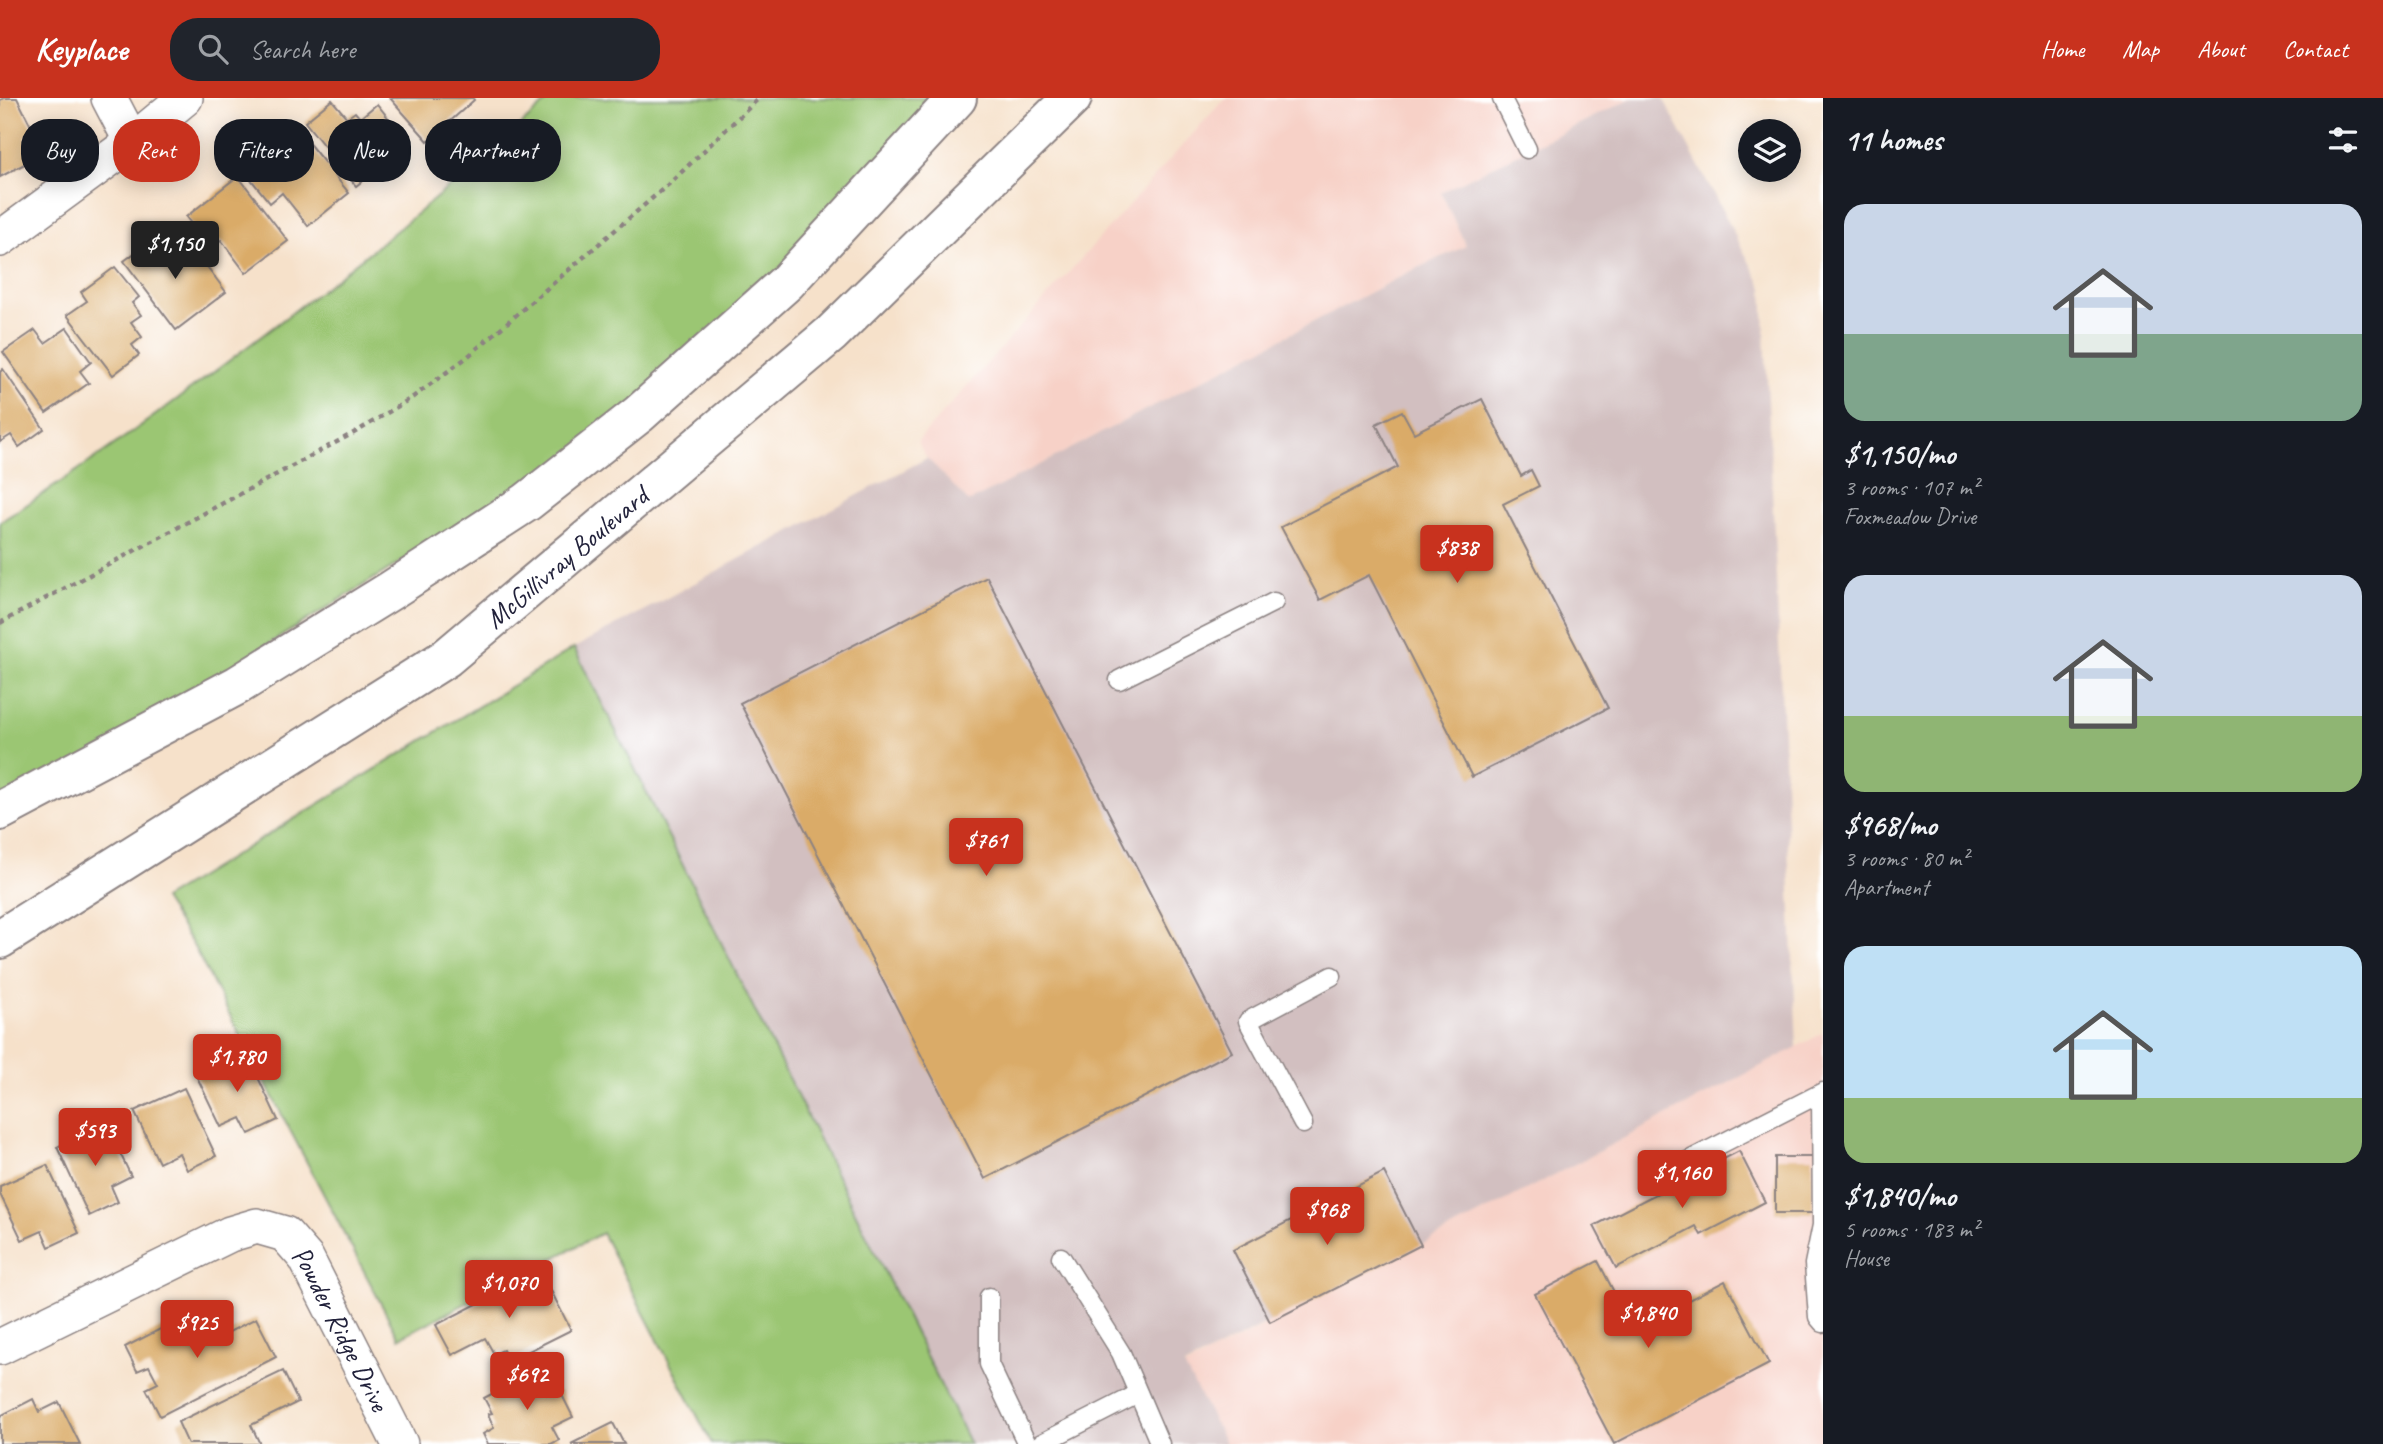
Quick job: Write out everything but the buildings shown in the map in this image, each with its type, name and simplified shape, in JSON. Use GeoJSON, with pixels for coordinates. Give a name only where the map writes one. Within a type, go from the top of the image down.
{"type":"FeatureCollection","features":[{"type":"Feature","properties":{"kind":"main road"},"geometry":{"type":"LineString","coordinates":[[0,811],[238,685],[527,502],[639,414],[787,282],[957,98]]}},
{"type":"Feature","properties":{"kind":"main road","name":"McGillivray Boulevard"},"geometry":{"type":"LineString","coordinates":[[0,939],[446,658],[831,334],[1072,98]]}},
{"type":"Feature","properties":{"kind":"street"},"geometry":{"type":"LineString","coordinates":[[109,98],[120,119]]}},
{"type":"Feature","properties":{"kind":"street"},"geometry":{"type":"LineString","coordinates":[[160,119],[185,98]]}},
{"type":"Feature","properties":{"kind":"street"},"geometry":{"type":"LineString","coordinates":[[0,239],[113,156]]}},
{"type":"Feature","properties":{"kind":"street","name":"Powder Ridge Drive"},"geometry":{"type":"LineString","coordinates":[[0,1347],[230,1234],[257,1226],[285,1234],[306,1258],[400,1444]]}},
{"type":"Feature","properties":{"kind":"lane"},"geometry":{"type":"LineString","coordinates":[[1502,99],[1527,149]]}},
{"type":"Feature","properties":{"kind":"lane"},"geometry":{"type":"LineString","coordinates":[[1119,680],[1274,602]]}},
{"type":"Feature","properties":{"kind":"lane"},"geometry":{"type":"LineString","coordinates":[[1303,1124],[1248,1021],[1332,976]]}},
{"type":"Feature","properties":{"kind":"lane"},"geometry":{"type":"LineString","coordinates":[[1658,1176],[1822,1093],[1822,1225],[1814,1264],[1818,1317],[1823,1323]]}},
{"type":"Feature","properties":{"kind":"lane"},"geometry":{"type":"LineString","coordinates":[[1061,1257],[1121,1353],[1160,1444]]}},
{"type":"Feature","properties":{"kind":"lane"},"geometry":{"type":"LineString","coordinates":[[989,1297],[989,1364],[1027,1444]]}},
{"type":"Feature","properties":{"kind":"lane"},"geometry":{"type":"LineString","coordinates":[[1040,1444],[1138,1394]]}},
{"type":"Feature","properties":{"kind":"path"},"geometry":{"type":"LineString","coordinates":[[0,623],[361,429],[413,397],[466,358],[650,201],[759,98]]}},
{"type":"Feature","properties":{"kind":"shaded area"},"geometry":{"type":"Polygon","coordinates":[[[1225,98],[1632,98],[1441,192],[1466,246],[1409,272],[969,502],[927,458],[917,442],[1225,98]]]}},
{"type":"Feature","properties":{"kind":"shaded area"},"geometry":{"type":"Polygon","coordinates":[[[1632,98],[1663,98],[1763,288],[1797,1047],[1184,1366],[1226,1444],[970,1444],[574,648],[927,458],[969,502],[1409,272],[1466,246],[1441,192],[1632,98]]]}},
{"type":"Feature","properties":{"kind":"shaded area"},"geometry":{"type":"Polygon","coordinates":[[[1823,1033],[1823,1444],[1226,1444],[1184,1367],[1823,1033]]]}},
{"type":"Feature","properties":{"kind":"green space"},"geometry":{"type":"Polygon","coordinates":[[[551,98],[957,98],[639,414],[0,811],[0,522],[193,388],[368,253],[454,182],[561,182],[561,119],[527,119],[551,98]]]}},
{"type":"Feature","properties":{"kind":"green space"},"geometry":{"type":"Polygon","coordinates":[[[574,648],[970,1444],[712,1444],[602,1233],[399,1338],[193,945],[163,899],[574,648]]]}}]}
